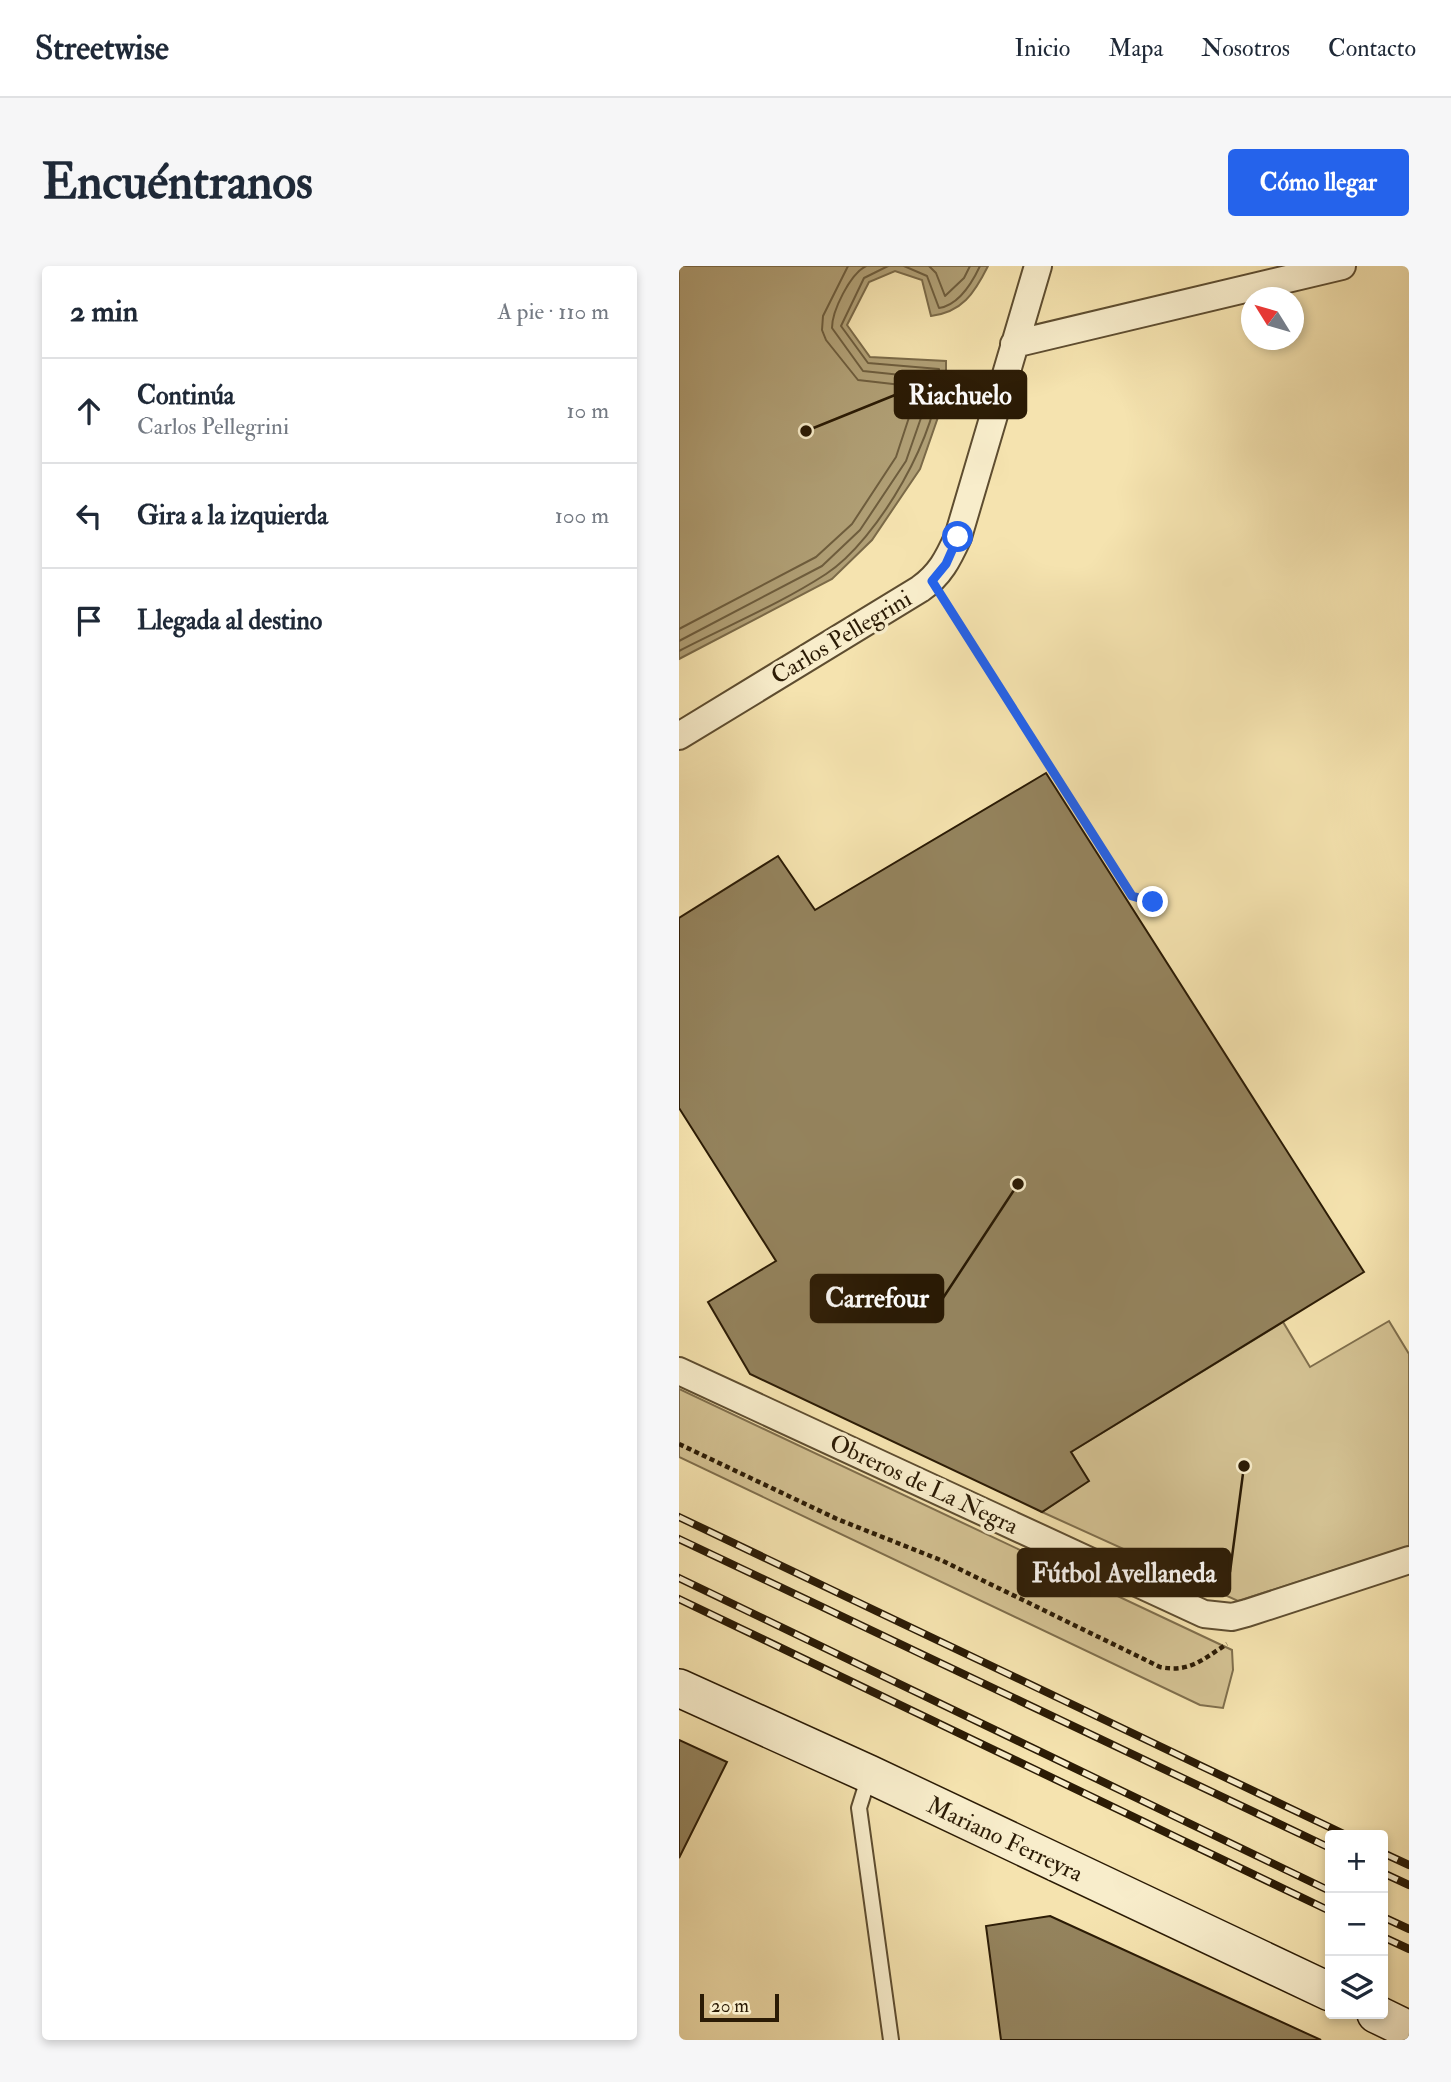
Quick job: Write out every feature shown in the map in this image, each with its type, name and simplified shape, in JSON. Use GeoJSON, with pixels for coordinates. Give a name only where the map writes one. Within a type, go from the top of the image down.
{"type":"FeatureCollection","features":[{"type":"Feature","properties":{"kind":"street","name":"Carlos Pellegrini"},"geometry":{"type":"LineString","coordinates":[[679,736],[932,581],[946,564],[958,537],[1038,266]]}},
{"type":"Feature","properties":{"kind":"street"},"geometry":{"type":"LineString","coordinates":[[1014,344],[1342,266]]}},
{"type":"Feature","properties":{"kind":"street","name":"Obreros de La Negra"},"geometry":{"type":"LineString","coordinates":[[679,1370],[1204,1614],[1232,1616],[1247,1613],[1409,1560]]}},
{"type":"Feature","properties":{"kind":"street","name":"Mariano Ferreyra"},"geometry":{"type":"LineString","coordinates":[[679,1688],[869,1774],[1325,1990]]}},
{"type":"Feature","properties":{"kind":"street"},"geometry":{"type":"LineString","coordinates":[[1386,2019],[1409,2030]]}},
{"type":"Feature","properties":{"kind":"lane"},"geometry":{"type":"LineString","coordinates":[[869,1774],[859,1808],[891,2040]]}},
{"type":"Feature","properties":{"kind":"path"},"geometry":{"type":"LineString","coordinates":[[932,581],[1132,896],[1153,902]]}},
{"type":"Feature","properties":{"kind":"path"},"geometry":{"type":"LineString","coordinates":[[679,1444],[837,1519],[943,1561],[1160,1667],[1177,1671],[1189,1668],[1231,1642]]}},
{"type":"Feature","properties":{"kind":"shaded area"},"geometry":{"type":"Polygon","coordinates":[[[1389,1321],[1409,1354],[1409,1546],[1238,1601],[1042,1512],[1088,1481],[1071,1452],[1283,1322],[1310,1367],[1389,1321]]]}},
{"type":"Feature","properties":{"kind":"shaded area"},"geometry":{"type":"Polygon","coordinates":[[[679,1389],[1232,1650],[1233,1670],[1223,1708],[1200,1705],[679,1457],[679,1389]]]}},
{"type":"Feature","properties":{"kind":"water"},"geometry":{"type":"Polygon","coordinates":[[[679,266],[988,266],[966,300],[951,310],[931,316],[922,280],[895,271],[869,282],[847,325],[870,357],[946,361],[946,394],[920,469],[872,540],[832,579],[679,659],[679,266]]]}},
{"type":"Feature","properties":{"kind":"building"},"geometry":{"type":"Polygon","coordinates":[[[1046,773],[1364,1272],[1071,1452],[1089,1481],[1042,1512],[750,1374],[708,1302],[776,1261],[679,1108],[679,918],[778,856],[815,910],[1046,773]]]}},
{"type":"Feature","properties":{"kind":"building"},"geometry":{"type":"Polygon","coordinates":[[[679,1740],[727,1762],[679,1858],[679,1740]]]}},
{"type":"Feature","properties":{"kind":"building"},"geometry":{"type":"Polygon","coordinates":[[[1050,1916],[1321,2040],[1001,2040],[986,1926],[1050,1916]]]}},
{"type":"Feature","properties":{"kind":"railway"},"geometry":{"type":"LineString","coordinates":[[679,1517],[1336,1830]]}},
{"type":"Feature","properties":{"kind":"railway"},"geometry":{"type":"LineString","coordinates":[[679,1539],[1325,1846]]}},
{"type":"Feature","properties":{"kind":"railway"},"geometry":{"type":"LineString","coordinates":[[679,1578],[1325,1889]]}},
{"type":"Feature","properties":{"kind":"railway"},"geometry":{"type":"LineString","coordinates":[[679,1599],[1325,1909]]}},
{"type":"Feature","properties":{"kind":"railway"},"geometry":{"type":"LineString","coordinates":[[1388,1855],[1409,1865]]}},
{"type":"Feature","properties":{"kind":"railway"},"geometry":{"type":"LineString","coordinates":[[1388,1875],[1409,1885]]}},
{"type":"Feature","properties":{"kind":"railway"},"geometry":{"type":"LineString","coordinates":[[1388,1919],[1409,1929]]}},
{"type":"Feature","properties":{"kind":"railway"},"geometry":{"type":"LineString","coordinates":[[1388,1939],[1409,1949]]}},
{"type":"Feature","properties":{"kind":"place","name":"Riachuelo"},"geometry":{"type":"Point","coordinates":[806,431]}},
{"type":"Feature","properties":{"kind":"place","name":"Carrefour"},"geometry":{"type":"Point","coordinates":[1018,1184]}},
{"type":"Feature","properties":{"kind":"place","name":"Fútbol Avellaneda"},"geometry":{"type":"Point","coordinates":[1244,1466]}},
{"type":"Feature","properties":{"kind":"route"},"geometry":{"type":"LineString","coordinates":[[958,537],[946,564],[932,581],[1132,896],[1153,902]]}}]}
